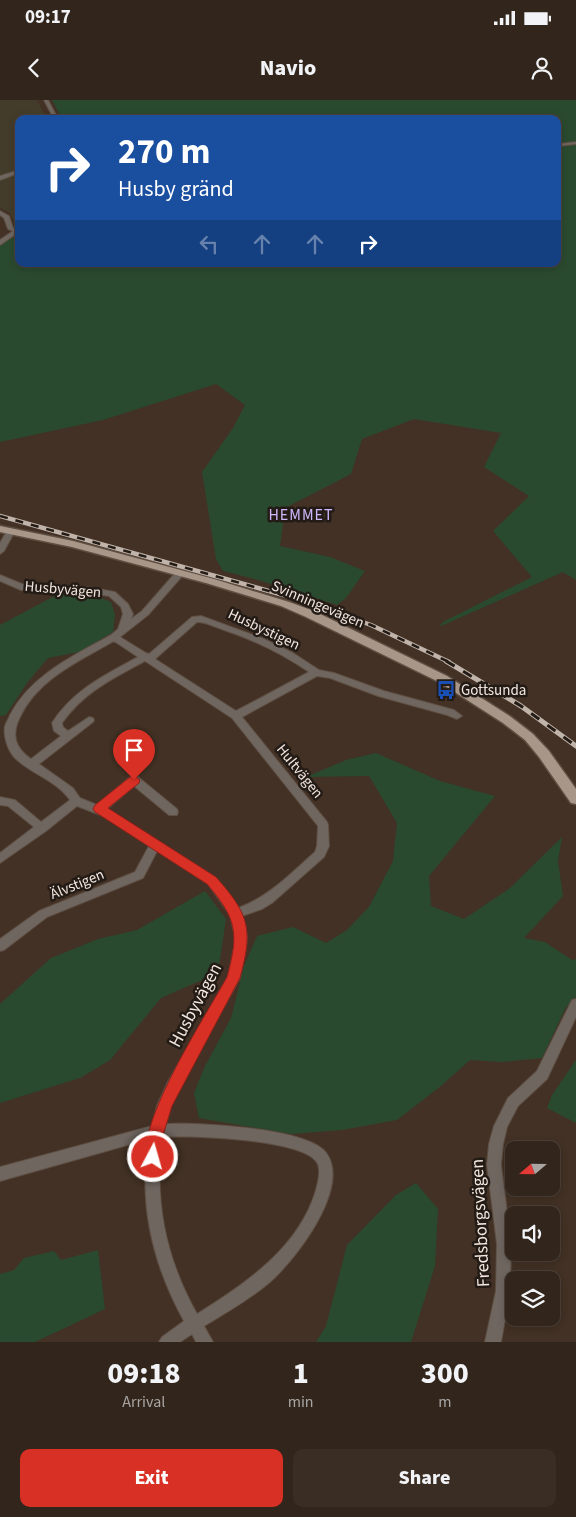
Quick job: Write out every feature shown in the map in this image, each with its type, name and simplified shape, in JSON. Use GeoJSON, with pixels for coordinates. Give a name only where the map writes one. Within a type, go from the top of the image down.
{"type":"FeatureCollection","features":[{"type":"Feature","properties":{"kind":"main road","name":"Svinningevägen"},"geometry":{"type":"LineString","coordinates":[[6,530],[73,544],[180,573],[302,610],[443,678],[506,720],[528,737],[555,767],[576,799]]}},
{"type":"Feature","properties":{"kind":"street"},"geometry":{"type":"LineString","coordinates":[[46,100],[54,115]]}},
{"type":"Feature","properties":{"kind":"street"},"geometry":{"type":"LineString","coordinates":[[561,145],[576,143]]}},
{"type":"Feature","properties":{"kind":"street"},"geometry":{"type":"LineString","coordinates":[[0,178],[15,172]]}},
{"type":"Feature","properties":{"kind":"street"},"geometry":{"type":"LineString","coordinates":[[0,213],[7,217],[11,229],[15,230]]}},
{"type":"Feature","properties":{"kind":"street"},"geometry":{"type":"LineString","coordinates":[[0,243],[15,233]]}},
{"type":"Feature","properties":{"kind":"street"},"geometry":{"type":"LineString","coordinates":[[0,551],[6,530]]}},
{"type":"Feature","properties":{"kind":"street"},"geometry":{"type":"LineString","coordinates":[[118,633],[145,613],[180,573]]}},
{"type":"Feature","properties":{"kind":"street","name":"Husbyvägen"},"geometry":{"type":"LineString","coordinates":[[0,578],[21,587],[88,590],[112,594],[125,606],[128,614],[118,633],[43,679],[31,691],[5,727],[12,746],[18,755],[54,779],[69,791],[76,801],[99,809],[212,881],[225,896],[236,914],[241,927],[239,956],[234,978],[175,1082],[165,1104],[156,1132],[152,1181],[159,1234],[174,1287],[205,1342]]}},
{"type":"Feature","properties":{"kind":"street","name":"Husbystigen"},"geometry":{"type":"LineString","coordinates":[[148,657],[195,619],[201,619],[241,631],[269,644],[316,673],[331,675],[381,694],[457,716]]}},
{"type":"Feature","properties":{"kind":"street","name":"Hultvägen"},"geometry":{"type":"LineString","coordinates":[[118,633],[148,657],[236,716],[320,820],[324,830],[323,846],[320,854],[268,900],[236,914]]}},
{"type":"Feature","properties":{"kind":"street"},"geometry":{"type":"LineString","coordinates":[[68,736],[57,726],[71,704],[91,686],[148,657]]}},
{"type":"Feature","properties":{"kind":"street"},"geometry":{"type":"LineString","coordinates":[[236,716],[316,673]]}},
{"type":"Feature","properties":{"kind":"street"},"geometry":{"type":"LineString","coordinates":[[32,764],[89,720]]}},
{"type":"Feature","properties":{"kind":"street"},"geometry":{"type":"LineString","coordinates":[[99,809],[134,780],[172,812]]}},
{"type":"Feature","properties":{"kind":"street"},"geometry":{"type":"LineString","coordinates":[[0,801],[11,803],[42,828]]}},
{"type":"Feature","properties":{"kind":"street"},"geometry":{"type":"LineString","coordinates":[[0,859],[76,801]]}},
{"type":"Feature","properties":{"kind":"street","name":"Älvstigen"},"geometry":{"type":"LineString","coordinates":[[0,946],[42,914],[139,875],[155,844]]}},
{"type":"Feature","properties":{"kind":"street","name":"Fredsborgsvägen"},"geometry":{"type":"LineString","coordinates":[[493,1342],[503,1291],[503,1253],[494,1165],[496,1144],[501,1126],[514,1102],[542,1075],[576,1004]]}},
{"type":"Feature","properties":{"kind":"street"},"geometry":{"type":"LineString","coordinates":[[0,1174],[156,1132],[176,1129],[222,1132],[292,1143],[306,1146],[318,1152],[326,1165],[327,1174],[324,1188],[313,1214],[298,1241],[278,1264],[258,1282],[227,1304],[193,1323],[167,1342]]}},
{"type":"Feature","properties":{"kind":"shaded area"},"geometry":{"type":"Polygon","coordinates":[[[0,100],[37,100],[45,115],[15,115],[15,219],[13,220],[9,212],[0,208],[0,100]]]}},
{"type":"Feature","properties":{"kind":"green space"},"geometry":{"type":"Polygon","coordinates":[[[52,100],[576,100],[576,580],[563,572],[439,627],[443,622],[532,577],[493,531],[529,496],[484,467],[501,433],[414,419],[362,439],[351,474],[285,508],[280,546],[330,557],[365,571],[346,598],[337,605],[223,571],[216,559],[202,472],[233,428],[245,405],[216,384],[103,420],[0,442],[0,245],[15,236],[15,267],[561,267],[561,115],[60,115],[52,100]]]}},
{"type":"Feature","properties":{"kind":"green space"},"geometry":{"type":"Polygon","coordinates":[[[85,591],[111,602],[115,615],[113,632],[79,652],[48,658],[27,683],[6,715],[0,716],[0,625],[60,593],[85,591]]]}},
{"type":"Feature","properties":{"kind":"green space"},"geometry":{"type":"Polygon","coordinates":[[[376,753],[440,781],[495,796],[429,876],[431,906],[464,919],[510,888],[562,837],[558,861],[563,896],[524,938],[545,942],[572,960],[576,959],[576,997],[566,1007],[542,1058],[502,1062],[470,1060],[441,1086],[397,1120],[342,1130],[291,1134],[199,1118],[194,1093],[205,1066],[231,1018],[244,966],[257,936],[293,927],[326,943],[347,930],[369,907],[393,861],[397,823],[369,776],[306,777],[346,760],[376,753]]]}},
{"type":"Feature","properties":{"kind":"green space"},"geometry":{"type":"Polygon","coordinates":[[[205,891],[226,919],[218,973],[161,998],[110,1060],[80,1078],[0,1103],[0,1004],[51,958],[98,939],[137,930],[205,891]]]}},
{"type":"Feature","properties":{"kind":"green space"},"geometry":{"type":"Polygon","coordinates":[[[576,1060],[576,1123],[547,1108],[552,1095],[576,1060]]]}},
{"type":"Feature","properties":{"kind":"green space"},"geometry":{"type":"Polygon","coordinates":[[[416,1183],[438,1209],[435,1266],[411,1342],[316,1342],[326,1326],[347,1245],[396,1195],[416,1183]]]}},
{"type":"Feature","properties":{"kind":"green space"},"geometry":{"type":"Polygon","coordinates":[[[98,1250],[105,1309],[35,1342],[0,1342],[0,1274],[14,1270],[24,1258],[54,1251],[61,1260],[98,1250]]]}},
{"type":"Feature","properties":{"kind":"railway"},"geometry":{"type":"LineString","coordinates":[[0,516],[301,600],[371,625],[449,662]]}},
{"type":"Feature","properties":{"kind":"railway"},"geometry":{"type":"LineString","coordinates":[[446,661],[521,706],[576,746]]}},
{"type":"Feature","properties":{"kind":"place","name":"Gottsunda"},"geometry":{"type":"Point","coordinates":[446,690]}},
{"type":"Feature","properties":{"kind":"district","name":"HEMMET"},"geometry":{"type":"Point","coordinates":[301,514]}},
{"type":"Feature","properties":{"kind":"route"},"geometry":{"type":"LineString","coordinates":[[134,780],[99,809],[212,881],[225,896],[236,914],[241,927],[239,956],[234,978],[175,1082],[165,1104],[156,1132],[153,1157]]}}]}
